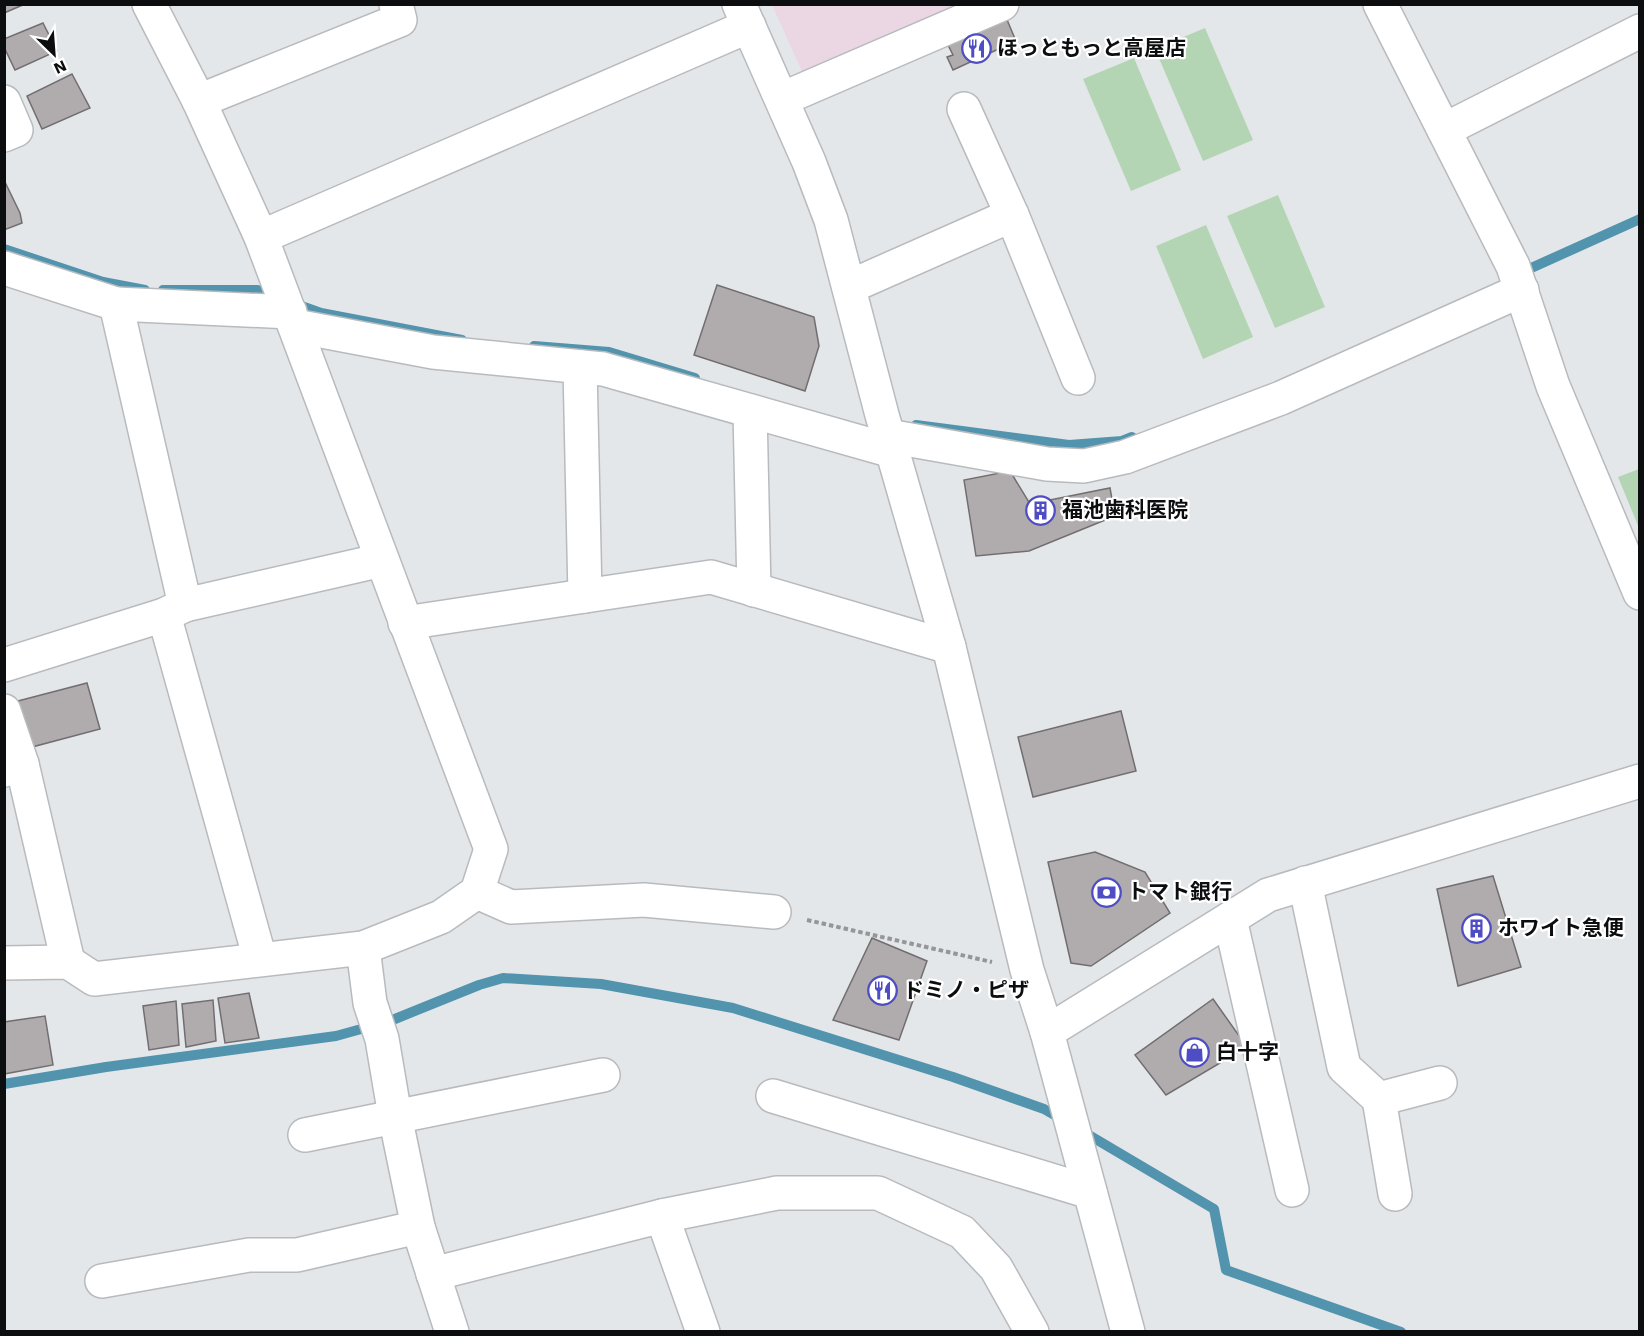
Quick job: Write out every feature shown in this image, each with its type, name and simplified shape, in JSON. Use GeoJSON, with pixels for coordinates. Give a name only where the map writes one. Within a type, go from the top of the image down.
{"type":"FeatureCollection","features":[{"type":"Feature","properties":{"kind":"street"},"geometry":{"type":"LineString","coordinates":[[4,963],[68,962],[94,979],[363,948],[441,917],[477,892],[491,849],[261,237],[199,101],[149,4]]}},
{"type":"Feature","properties":{"kind":"street"},"geometry":{"type":"LineString","coordinates":[[199,101],[400,20],[396,4]]}},
{"type":"Feature","properties":{"kind":"street"},"geometry":{"type":"LineString","coordinates":[[782,99],[1002,4]]}},
{"type":"Feature","properties":{"kind":"street"},"geometry":{"type":"LineString","coordinates":[[1380,4],[1518,279],[1553,387],[1640,593]]}},
{"type":"Feature","properties":{"kind":"street"},"geometry":{"type":"LineString","coordinates":[[261,237],[744,15],[809,162],[831,220],[887,433],[948,647],[1027,970],[1047,1032],[1128,1332]]}},
{"type":"Feature","properties":{"kind":"street"},"geometry":{"type":"LineString","coordinates":[[1444,130],[1640,31]]}},
{"type":"Feature","properties":{"kind":"street"},"geometry":{"type":"LineString","coordinates":[[4,102],[16,130],[4,135]]}},
{"type":"Feature","properties":{"kind":"street"},"geometry":{"type":"LineString","coordinates":[[964,109],[1012,215],[1078,378]]}},
{"type":"Feature","properties":{"kind":"street"},"geometry":{"type":"LineString","coordinates":[[849,287],[1012,215]]}},
{"type":"Feature","properties":{"kind":"street"},"geometry":{"type":"LineString","coordinates":[[4,268],[116,304],[289,308],[434,352],[603,369],[750,411],[887,433],[1047,464],[1084,466],[1125,457],[1281,398],[1518,279]]}},
{"type":"Feature","properties":{"kind":"street"},"geometry":{"type":"LineString","coordinates":[[116,304],[175,610],[260,959]]}},
{"type":"Feature","properties":{"kind":"street"},"geometry":{"type":"LineString","coordinates":[[580,367],[585,596]]}},
{"type":"Feature","properties":{"kind":"street"},"geometry":{"type":"LineString","coordinates":[[750,411],[754,590]]}},
{"type":"Feature","properties":{"kind":"street"},"geometry":{"type":"LineString","coordinates":[[4,665],[175,610],[382,560]]}},
{"type":"Feature","properties":{"kind":"street"},"geometry":{"type":"LineString","coordinates":[[405,623],[711,577],[948,647]]}},
{"type":"Feature","properties":{"kind":"street"},"geometry":{"type":"LineString","coordinates":[[4,711],[13,767],[68,962]]}},
{"type":"Feature","properties":{"kind":"street"},"geometry":{"type":"LineString","coordinates":[[1047,1032],[1269,895],[1640,781]]}},
{"type":"Feature","properties":{"kind":"street"},"geometry":{"type":"LineString","coordinates":[[1305,883],[1344,1067],[1380,1099],[1395,1194]]}},
{"type":"Feature","properties":{"kind":"street"},"geometry":{"type":"LineString","coordinates":[[477,892],[510,907],[644,900],[774,912]]}},
{"type":"Feature","properties":{"kind":"street"},"geometry":{"type":"LineString","coordinates":[[1230,919],[1292,1190]]}},
{"type":"Feature","properties":{"kind":"street"},"geometry":{"type":"LineString","coordinates":[[363,948],[370,1003],[377,1026],[418,1227],[452,1332]]}},
{"type":"Feature","properties":{"kind":"street"},"geometry":{"type":"LineString","coordinates":[[305,1136],[603,1075]]}},
{"type":"Feature","properties":{"kind":"street"},"geometry":{"type":"LineString","coordinates":[[1380,1099],[1440,1083]]}},
{"type":"Feature","properties":{"kind":"street"},"geometry":{"type":"LineString","coordinates":[[773,1096],[1090,1192]]}},
{"type":"Feature","properties":{"kind":"street"},"geometry":{"type":"LineString","coordinates":[[434,1274],[662,1216],[777,1193],[878,1193],[962,1232],[996,1268],[1032,1332]]}},
{"type":"Feature","properties":{"kind":"street"},"geometry":{"type":"LineString","coordinates":[[662,1216],[703,1332]]}},
{"type":"Feature","properties":{"kind":"street"},"geometry":{"type":"LineString","coordinates":[[102,1281],[249,1255],[297,1256],[418,1227]]}},
{"type":"Feature","properties":{"kind":"path"},"geometry":{"type":"LineString","coordinates":[[774,912],[1027,970]]}},
{"type":"Feature","properties":{"kind":"shaded area"},"geometry":{"type":"Polygon","coordinates":[[[772,5],[979,5],[805,78],[772,5]]]}},
{"type":"Feature","properties":{"kind":"green space"},"geometry":{"type":"Polygon","coordinates":[[[1205,28],[1253,140],[1203,161],[1155,49],[1205,28]]]}},
{"type":"Feature","properties":{"kind":"green space"},"geometry":{"type":"Polygon","coordinates":[[[1134,58],[1181,170],[1131,191],[1083,79],[1134,58]]]}},
{"type":"Feature","properties":{"kind":"green space"},"geometry":{"type":"Polygon","coordinates":[[[1278,195],[1325,307],[1275,328],[1227,216],[1278,195]]]}},
{"type":"Feature","properties":{"kind":"green space"},"geometry":{"type":"Polygon","coordinates":[[[1206,225],[1253,337],[1203,359],[1156,246],[1206,225]]]}},
{"type":"Feature","properties":{"kind":"green space"},"geometry":{"type":"Polygon","coordinates":[[[1639,469],[1639,528],[1618,477],[1639,469]]]}},
{"type":"Feature","properties":{"kind":"building"},"geometry":{"type":"Polygon","coordinates":[[[4,4],[25,4],[4,13],[4,4]]]}},
{"type":"Feature","properties":{"kind":"building","name":"ほっともっと高屋店"},"geometry":{"type":"Polygon","coordinates":[[[1005,15],[1016,41],[953,70],[947,57],[953,55],[946,41],[1005,15]]]}},
{"type":"Feature","properties":{"kind":"building"},"geometry":{"type":"Polygon","coordinates":[[[43,23],[57,51],[15,70],[4,47],[4,39],[43,23]]]}},
{"type":"Feature","properties":{"kind":"building"},"geometry":{"type":"Polygon","coordinates":[[[72,74],[90,108],[42,129],[27,96],[72,74]]]}},
{"type":"Feature","properties":{"kind":"building"},"geometry":{"type":"Polygon","coordinates":[[[4,180],[20,213],[22,223],[4,230],[4,180]]]}},
{"type":"Feature","properties":{"kind":"building"},"geometry":{"type":"Polygon","coordinates":[[[717,285],[814,317],[819,346],[805,391],[694,355],[717,285]]]}},
{"type":"Feature","properties":{"kind":"building","name":"福池歯科医院"},"geometry":{"type":"Polygon","coordinates":[[[1010,471],[1030,504],[1110,488],[1115,516],[1029,551],[976,556],[964,480],[1010,471]]]}},
{"type":"Feature","properties":{"kind":"building"},"geometry":{"type":"Polygon","coordinates":[[[87,683],[100,729],[32,747],[14,702],[87,683]]]}},
{"type":"Feature","properties":{"kind":"building"},"geometry":{"type":"Polygon","coordinates":[[[1121,711],[1136,771],[1033,797],[1018,737],[1121,711]]]}},
{"type":"Feature","properties":{"kind":"building","name":"トマト銀行"},"geometry":{"type":"Polygon","coordinates":[[[1095,852],[1145,872],[1170,913],[1091,966],[1071,963],[1048,862],[1095,852]]]}},
{"type":"Feature","properties":{"kind":"building","name":"ホワイト急便"},"geometry":{"type":"Polygon","coordinates":[[[1493,876],[1521,967],[1458,986],[1437,889],[1493,876]]]}},
{"type":"Feature","properties":{"kind":"building","name":"ドミノ・ピザ"},"geometry":{"type":"Polygon","coordinates":[[[872,938],[927,961],[899,1040],[833,1020],[872,938]]]}},
{"type":"Feature","properties":{"kind":"building"},"geometry":{"type":"Polygon","coordinates":[[[249,993],[259,1038],[225,1043],[218,998],[249,993]]]}},
{"type":"Feature","properties":{"kind":"building"},"geometry":{"type":"Polygon","coordinates":[[[1213,999],[1247,1047],[1166,1095],[1135,1055],[1213,999]]]}},
{"type":"Feature","properties":{"kind":"building"},"geometry":{"type":"Polygon","coordinates":[[[213,1000],[216,1041],[186,1047],[182,1004],[213,1000]]]}},
{"type":"Feature","properties":{"kind":"building"},"geometry":{"type":"Polygon","coordinates":[[[176,1001],[179,1045],[149,1050],[143,1006],[176,1001]]]}},
{"type":"Feature","properties":{"kind":"building"},"geometry":{"type":"Polygon","coordinates":[[[45,1016],[53,1065],[4,1074],[4,1022],[45,1016]]]}},
{"type":"Feature","properties":{"kind":"waterway"},"geometry":{"type":"LineString","coordinates":[[1520,273],[1640,219]]}},
{"type":"Feature","properties":{"kind":"waterway"},"geometry":{"type":"LineString","coordinates":[[4,249],[103,282],[145,290]]}},
{"type":"Feature","properties":{"kind":"waterway"},"geometry":{"type":"LineString","coordinates":[[163,290],[258,290],[275,297]]}},
{"type":"Feature","properties":{"kind":"waterway"},"geometry":{"type":"LineString","coordinates":[[293,303],[321,313],[462,340]]}},
{"type":"Feature","properties":{"kind":"waterway"},"geometry":{"type":"LineString","coordinates":[[534,346],[609,352],[695,378]]}},
{"type":"Feature","properties":{"kind":"waterway"},"geometry":{"type":"LineString","coordinates":[[916,425],[1069,445],[1122,441],[1132,437]]}},
{"type":"Feature","properties":{"kind":"waterway"},"geometry":{"type":"LineString","coordinates":[[4,1084],[106,1067],[336,1036],[390,1021],[479,985],[503,978],[601,984],[733,1008],[953,1077],[1044,1109],[1063,1120]]}},
{"type":"Feature","properties":{"kind":"waterway"},"geometry":{"type":"LineString","coordinates":[[1082,1131],[1214,1209],[1226,1270],[1401,1332]]}},
{"type":"Feature","properties":{"kind":"place","name":"ほっともっと高屋店"},"geometry":{"type":"Point","coordinates":[976,48]}},
{"type":"Feature","properties":{"kind":"place","name":"福池歯科医院"},"geometry":{"type":"Point","coordinates":[1041,510]}},
{"type":"Feature","properties":{"kind":"place","name":"トマト銀行"},"geometry":{"type":"Point","coordinates":[1106,892]}},
{"type":"Feature","properties":{"kind":"place","name":"ホワイト急便"},"geometry":{"type":"Point","coordinates":[1477,928]}},
{"type":"Feature","properties":{"kind":"place","name":"ドミノ・ピザ"},"geometry":{"type":"Point","coordinates":[882,990]}},
{"type":"Feature","properties":{"kind":"place","name":"白十字"},"geometry":{"type":"Point","coordinates":[1195,1052]}}]}
